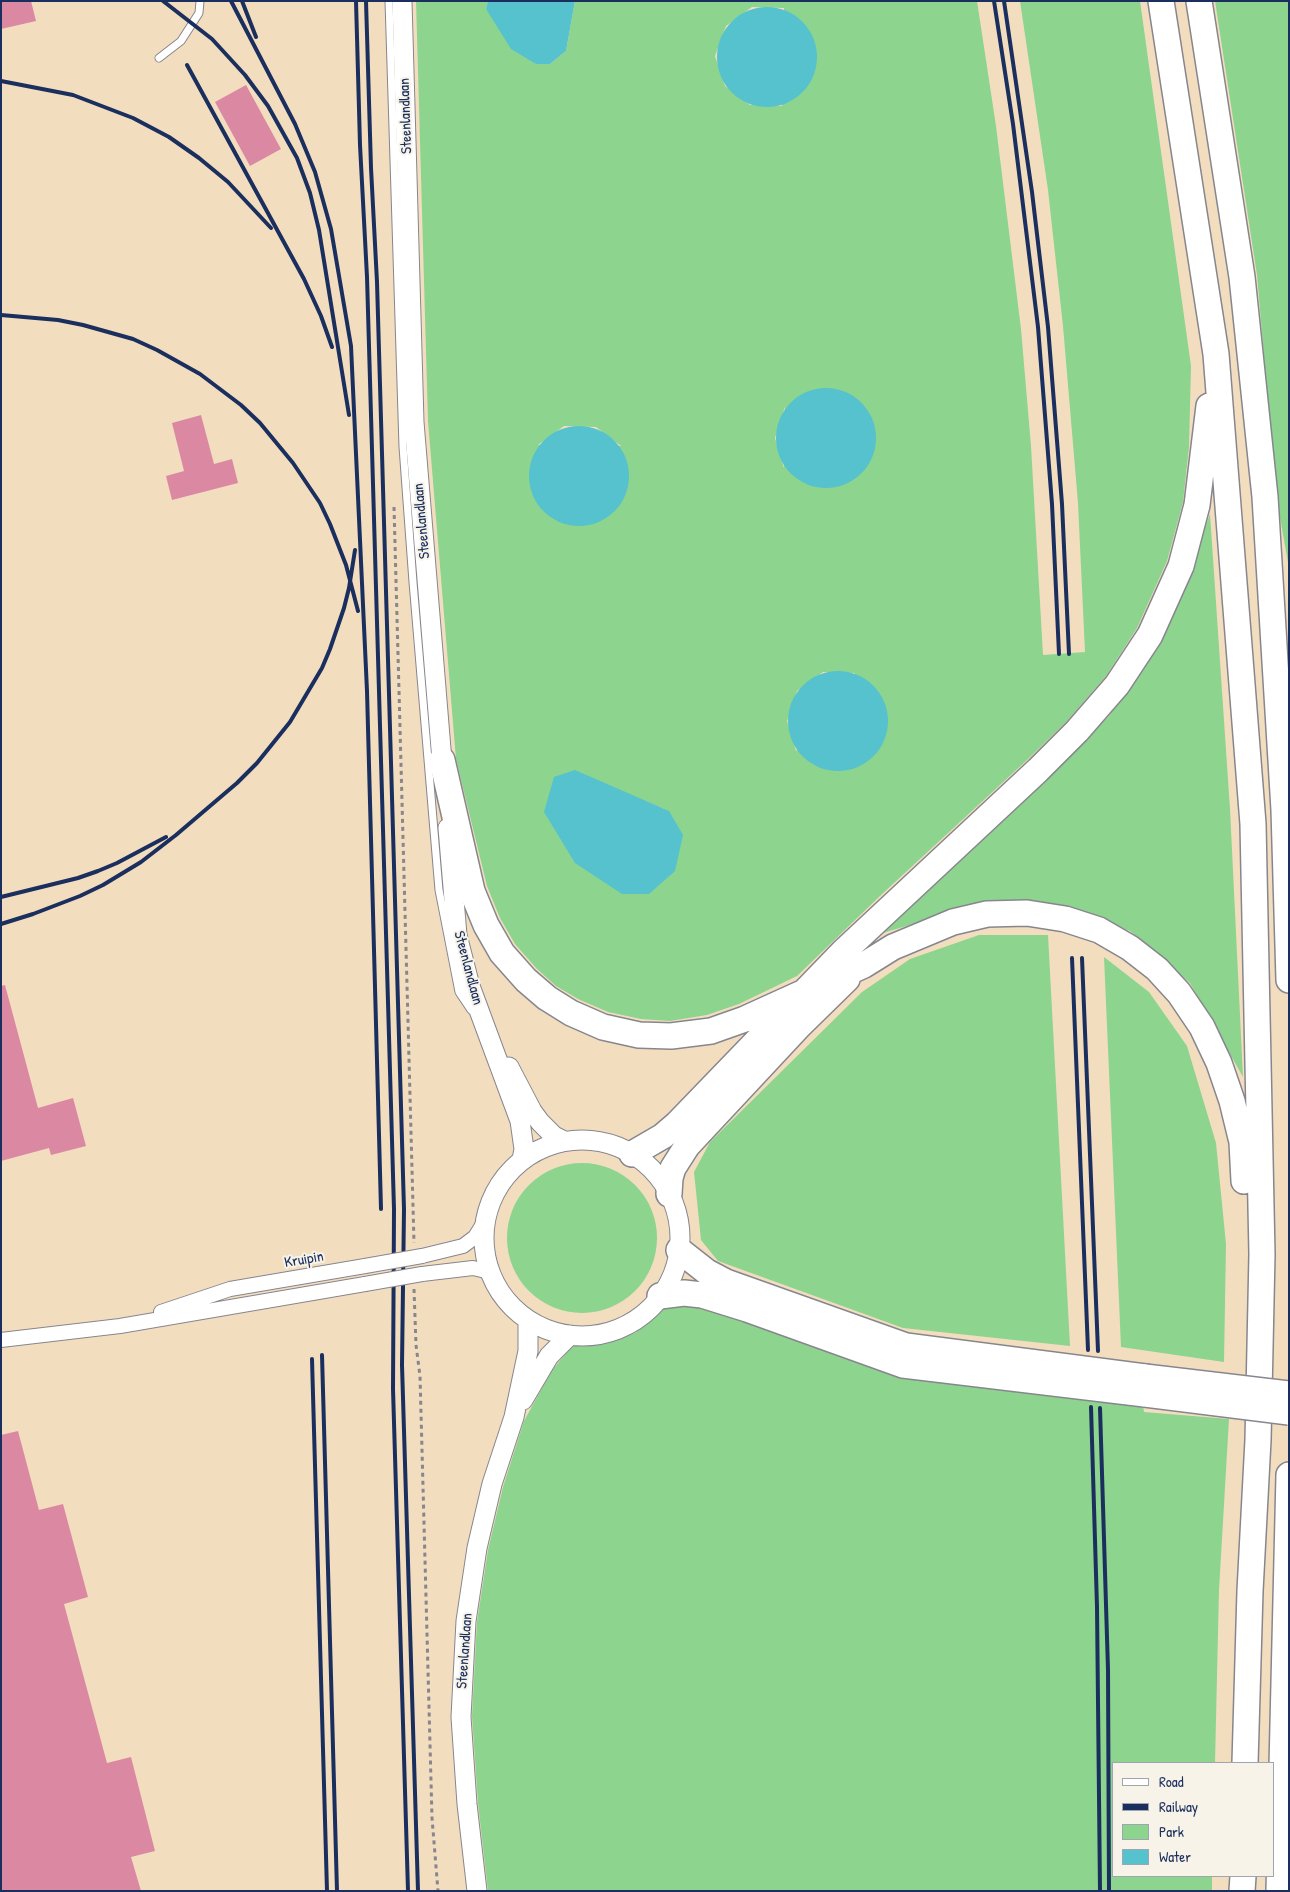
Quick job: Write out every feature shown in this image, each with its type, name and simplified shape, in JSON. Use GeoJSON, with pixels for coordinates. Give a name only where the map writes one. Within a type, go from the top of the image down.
{"type":"FeatureCollection","features":[{"type":"Feature","properties":{"kind":"highway"},"geometry":{"type":"LineString","coordinates":[[1161,1],[1216,354],[1253,824],[1262,1254],[1258,1440],[1250,1591],[1245,1762]]}},
{"type":"Feature","properties":{"kind":"highway"},"geometry":{"type":"LineString","coordinates":[[1199,1],[1242,277],[1265,497],[1284,810],[1289,980]]}},
{"type":"Feature","properties":{"kind":"highway"},"geometry":{"type":"LineString","coordinates":[[632,1154],[664,1136],[677,1124],[843,952],[1030,777],[1077,731],[1117,685],[1150,635],[1181,566],[1197,504],[1216,354]]}},
{"type":"Feature","properties":{"kind":"highway"},"geometry":{"type":"LineString","coordinates":[[1265,497],[1280,582],[1289,606]]}},
{"type":"Feature","properties":{"kind":"highway"},"geometry":{"type":"LineString","coordinates":[[442,760],[472,890],[486,925],[502,953],[526,980],[547,998],[571,1013],[603,1027],[639,1035],[670,1036],[711,1031],[745,1019],[864,964],[893,947],[953,922],[987,914],[1027,913],[1065,919],[1099,930],[1130,948],[1157,969],[1179,993],[1202,1027],[1219,1063],[1232,1101],[1242,1142],[1258,1440]]}},
{"type":"Feature","properties":{"kind":"highway"},"geometry":{"type":"LineString","coordinates":[[669,1194],[673,1168],[687,1146],[830,994],[864,964]]}},
{"type":"Feature","properties":{"kind":"highway"},"geometry":{"type":"LineString","coordinates":[[679,1250],[707,1272],[726,1282],[906,1346],[1289,1412]]}},
{"type":"Feature","properties":{"kind":"highway"},"geometry":{"type":"LineString","coordinates":[[660,1296],[684,1293],[702,1295],[748,1309],[903,1364],[1145,1386],[1289,1394]]}},
{"type":"Feature","properties":{"kind":"highway"},"geometry":{"type":"LineString","coordinates":[[1279,1891],[1289,1475]]}},
{"type":"Feature","properties":{"kind":"highway"},"geometry":{"type":"LineString","coordinates":[[1284,1710],[1289,1646]]}},
{"type":"Feature","properties":{"kind":"highway"},"geometry":{"type":"LineString","coordinates":[[1242,1891],[1243,1877]]}},
{"type":"Feature","properties":{"kind":"main road","name":"Steenlandlaan"},"geometry":{"type":"LineString","coordinates":[[402,1],[414,422],[457,935],[470,986],[520,1121],[524,1149],[522,1160]]}},
{"type":"Feature","properties":{"kind":"main road","name":"Steenlandlaan"},"geometry":{"type":"LineString","coordinates":[[489,1034],[540,1122],[554,1136],[564,1141]]}},
{"type":"Feature","properties":{"kind":"main road"},"geometry":{"type":"LineString","coordinates":[[587,1140],[611,1144],[647,1164],[660,1178],[669,1194],[678,1222],[679,1250],[675,1267],[669,1282],[660,1296],[646,1311],[629,1323],[590,1335],[570,1335],[555,1332],[528,1320],[512,1307],[503,1296],[490,1272],[485,1256],[483,1238],[489,1207],[502,1181],[522,1160],[542,1148],[564,1141],[587,1140]]}},
{"type":"Feature","properties":{"kind":"main road","name":"Steenlandlaan"},"geometry":{"type":"LineString","coordinates":[[477,1891],[467,1804],[462,1716],[466,1622],[477,1548],[492,1484],[514,1417],[528,1351],[528,1320]]}},
{"type":"Feature","properties":{"kind":"main road","name":"Steenlandlaan"},"geometry":{"type":"LineString","coordinates":[[514,1417],[548,1356],[570,1335]]}},
{"type":"Feature","properties":{"kind":"street","name":"Kruipin"},"geometry":{"type":"LineString","coordinates":[[120,1326],[230,1289],[365,1266],[418,1252],[463,1246],[475,1236],[485,1221]]}},
{"type":"Feature","properties":{"kind":"street","name":"Kruipin"},"geometry":{"type":"LineString","coordinates":[[1,1340],[120,1326],[422,1274],[474,1268],[490,1272]]}},
{"type":"Feature","properties":{"kind":"lane"},"geometry":{"type":"LineString","coordinates":[[159,58],[181,41],[198,13],[200,1]]}},
{"type":"Feature","properties":{"kind":"lane"},"geometry":{"type":"LineString","coordinates":[[389,1],[403,448],[439,890],[459,992],[489,1034]]}},
{"type":"Feature","properties":{"kind":"path"},"geometry":{"type":"LineString","coordinates":[[394,502],[418,1252]]}},
{"type":"Feature","properties":{"kind":"path"},"geometry":{"type":"LineString","coordinates":[[414,1286],[416,1345],[420,1376],[432,1818],[438,1891]]}},
{"type":"Feature","properties":{"kind":"green space"},"geometry":{"type":"Polygon","coordinates":[[[416,1],[488,1],[486,9],[536,64],[550,64],[566,51],[575,1],[977,1],[996,126],[1021,329],[1031,446],[1043,655],[1085,652],[1078,503],[1063,326],[1048,190],[1020,1],[1140,1],[1191,366],[1189,447],[1183,502],[1167,561],[1137,628],[1106,676],[1067,721],[797,976],[739,1004],[707,1015],[670,1021],[641,1019],[608,1012],[578,999],[556,986],[537,969],[515,944],[500,918],[487,886],[456,759],[428,421],[416,1]],[[752,7],[726,26],[715,56],[725,86],[750,105],[782,106],[784,8],[752,7]],[[785,407],[775,438],[784,468],[785,407]],[[564,426],[538,445],[621,446],[596,427],[564,426]],[[823,672],[797,691],[787,721],[796,751],[855,673],[823,672]],[[554,777],[669,811],[623,792],[554,777]]]}},
{"type":"Feature","properties":{"kind":"green space"},"geometry":{"type":"Polygon","coordinates":[[[1215,1],[1289,1],[1289,568],[1276,495],[1257,275],[1215,1]]]}},
{"type":"Feature","properties":{"kind":"green space"},"geometry":{"type":"Polygon","coordinates":[[[1210,514],[1230,809],[1243,1077],[1190,983],[1130,931],[1055,905],[986,902],[883,933],[1109,716],[1168,627],[1210,514]]]}},
{"type":"Feature","properties":{"kind":"green space"},"geometry":{"type":"Polygon","coordinates":[[[979,935],[1048,935],[1070,1346],[903,1328],[718,1261],[701,1240],[694,1172],[710,1142],[862,992],[910,959],[979,935]]]}},
{"type":"Feature","properties":{"kind":"green space"},"geometry":{"type":"Polygon","coordinates":[[[1104,957],[1149,992],[1187,1046],[1216,1143],[1226,1244],[1224,1362],[1121,1347],[1104,957]]]}},
{"type":"Feature","properties":{"kind":"green space"},"geometry":{"type":"Polygon","coordinates":[[[582,1163],[611,1169],[635,1185],[651,1209],[657,1238],[651,1267],[635,1291],[611,1307],[582,1313],[553,1307],[529,1291],[513,1267],[507,1238],[513,1209],[529,1185],[553,1169],[582,1163]]]}},
{"type":"Feature","properties":{"kind":"green space"},"geometry":{"type":"Polygon","coordinates":[[[684,1304],[700,1306],[1143,1405],[1144,1412],[1229,1419],[1219,1590],[1215,1762],[1112,1762],[1112,1877],[1212,1877],[1212,1891],[488,1891],[478,1803],[472,1716],[477,1622],[488,1550],[503,1487],[524,1421],[552,1370],[569,1350],[574,1346],[591,1346],[614,1341],[635,1333],[665,1307],[684,1304]]]}},
{"type":"Feature","properties":{"kind":"water"},"geometry":{"type":"Polygon","coordinates":[[[488,1],[575,1],[566,51],[550,64],[536,64],[511,49],[486,9],[488,1]]]}},
{"type":"Feature","properties":{"kind":"water"},"geometry":{"type":"Polygon","coordinates":[[[767,7],[786,11],[802,22],[813,38],[817,57],[813,76],[802,92],[786,103],[767,107],[748,103],[732,92],[721,76],[717,57],[721,38],[732,22],[748,11],[767,7]]]}},
{"type":"Feature","properties":{"kind":"water"},"geometry":{"type":"Polygon","coordinates":[[[826,388],[845,392],[861,403],[872,419],[876,438],[872,457],[861,473],[845,484],[826,488],[807,484],[791,473],[780,457],[776,438],[780,419],[791,403],[807,392],[826,388]]]}},
{"type":"Feature","properties":{"kind":"water"},"geometry":{"type":"Polygon","coordinates":[[[579,426],[598,430],[614,441],[625,457],[629,476],[625,495],[614,511],[598,522],[579,526],[560,522],[544,511],[533,495],[529,476],[533,457],[544,441],[560,430],[579,426]]]}},
{"type":"Feature","properties":{"kind":"water"},"geometry":{"type":"Polygon","coordinates":[[[838,671],[857,675],[873,686],[884,702],[888,721],[884,740],[873,756],[857,767],[838,771],[819,767],[803,756],[792,740],[788,721],[792,702],[803,686],[819,675],[838,671]]]}},
{"type":"Feature","properties":{"kind":"water"},"geometry":{"type":"Polygon","coordinates":[[[575,770],[669,811],[683,835],[675,871],[649,894],[622,894],[575,863],[544,812],[554,777],[575,770]]]}},
{"type":"Feature","properties":{"kind":"building"},"geometry":{"type":"Polygon","coordinates":[[[1,1],[31,1],[36,21],[1,29],[1,1]]]}},
{"type":"Feature","properties":{"kind":"building"},"geometry":{"type":"Polygon","coordinates":[[[246,85],[281,149],[250,166],[215,102],[246,85]]]}},
{"type":"Feature","properties":{"kind":"building"},"geometry":{"type":"Polygon","coordinates":[[[201,415],[214,464],[232,459],[238,483],[172,500],[166,476],[184,471],[172,423],[201,415]]]}},
{"type":"Feature","properties":{"kind":"building"},"geometry":{"type":"Polygon","coordinates":[[[5,985],[38,1108],[73,1098],[86,1146],[51,1155],[49,1148],[1,1161],[1,986],[5,985]]]}},
{"type":"Feature","properties":{"kind":"building"},"geometry":{"type":"Polygon","coordinates":[[[18,1431],[39,1510],[63,1504],[88,1597],[64,1604],[107,1763],[131,1757],[155,1851],[131,1857],[141,1891],[1,1891],[1,1435],[18,1431]]]}},
{"type":"Feature","properties":{"kind":"railway"},"geometry":{"type":"LineString","coordinates":[[163,1],[212,39],[245,75],[268,106],[297,158],[310,193],[319,230],[349,415]]}},
{"type":"Feature","properties":{"kind":"railway"},"geometry":{"type":"LineString","coordinates":[[231,1],[295,124],[315,172],[331,229],[351,346],[367,691],[381,1209]]}},
{"type":"Feature","properties":{"kind":"railway"},"geometry":{"type":"LineString","coordinates":[[242,1],[256,37]]}},
{"type":"Feature","properties":{"kind":"railway"},"geometry":{"type":"LineString","coordinates":[[356,1],[360,145],[367,277],[394,1209],[393,1389],[408,1891]]}},
{"type":"Feature","properties":{"kind":"railway"},"geometry":{"type":"LineString","coordinates":[[366,1],[371,168],[377,282],[404,1209],[402,1365],[418,1891]]}},
{"type":"Feature","properties":{"kind":"railway"},"geometry":{"type":"LineString","coordinates":[[994,1],[1013,124],[1038,327],[1052,504],[1059,654]]}},
{"type":"Feature","properties":{"kind":"railway"},"geometry":{"type":"LineString","coordinates":[[1004,1],[1032,192],[1048,327],[1062,504],[1069,654]]}},
{"type":"Feature","properties":{"kind":"railway"},"geometry":{"type":"LineString","coordinates":[[187,65],[304,279],[321,316],[332,347]]}},
{"type":"Feature","properties":{"kind":"railway"},"geometry":{"type":"LineString","coordinates":[[1,81],[73,95],[133,118],[169,137],[228,182],[271,228]]}},
{"type":"Feature","properties":{"kind":"railway"},"geometry":{"type":"LineString","coordinates":[[1,315],[58,320],[133,339],[200,374],[241,405],[260,423],[293,463],[320,503],[346,565],[358,611]]}},
{"type":"Feature","properties":{"kind":"railway"},"geometry":{"type":"LineString","coordinates":[[1,924],[80,896],[103,885],[141,862],[237,783],[257,763],[290,722],[322,668],[344,608],[355,550]]}},
{"type":"Feature","properties":{"kind":"railway"},"geometry":{"type":"LineString","coordinates":[[1,897],[78,878],[98,871],[166,837]]}},
{"type":"Feature","properties":{"kind":"railway"},"geometry":{"type":"LineString","coordinates":[[1072,958],[1088,1350]]}},
{"type":"Feature","properties":{"kind":"railway"},"geometry":{"type":"LineString","coordinates":[[1082,958],[1098,1351]]}},
{"type":"Feature","properties":{"kind":"railway"},"geometry":{"type":"LineString","coordinates":[[322,1355],[337,1891]]}},
{"type":"Feature","properties":{"kind":"railway"},"geometry":{"type":"LineString","coordinates":[[312,1359],[327,1891]]}},
{"type":"Feature","properties":{"kind":"railway"},"geometry":{"type":"LineString","coordinates":[[1091,1407],[1097,1607],[1100,1891]]}},
{"type":"Feature","properties":{"kind":"railway"},"geometry":{"type":"LineString","coordinates":[[1100,1408],[1108,1670],[1109,1891]]}}]}
